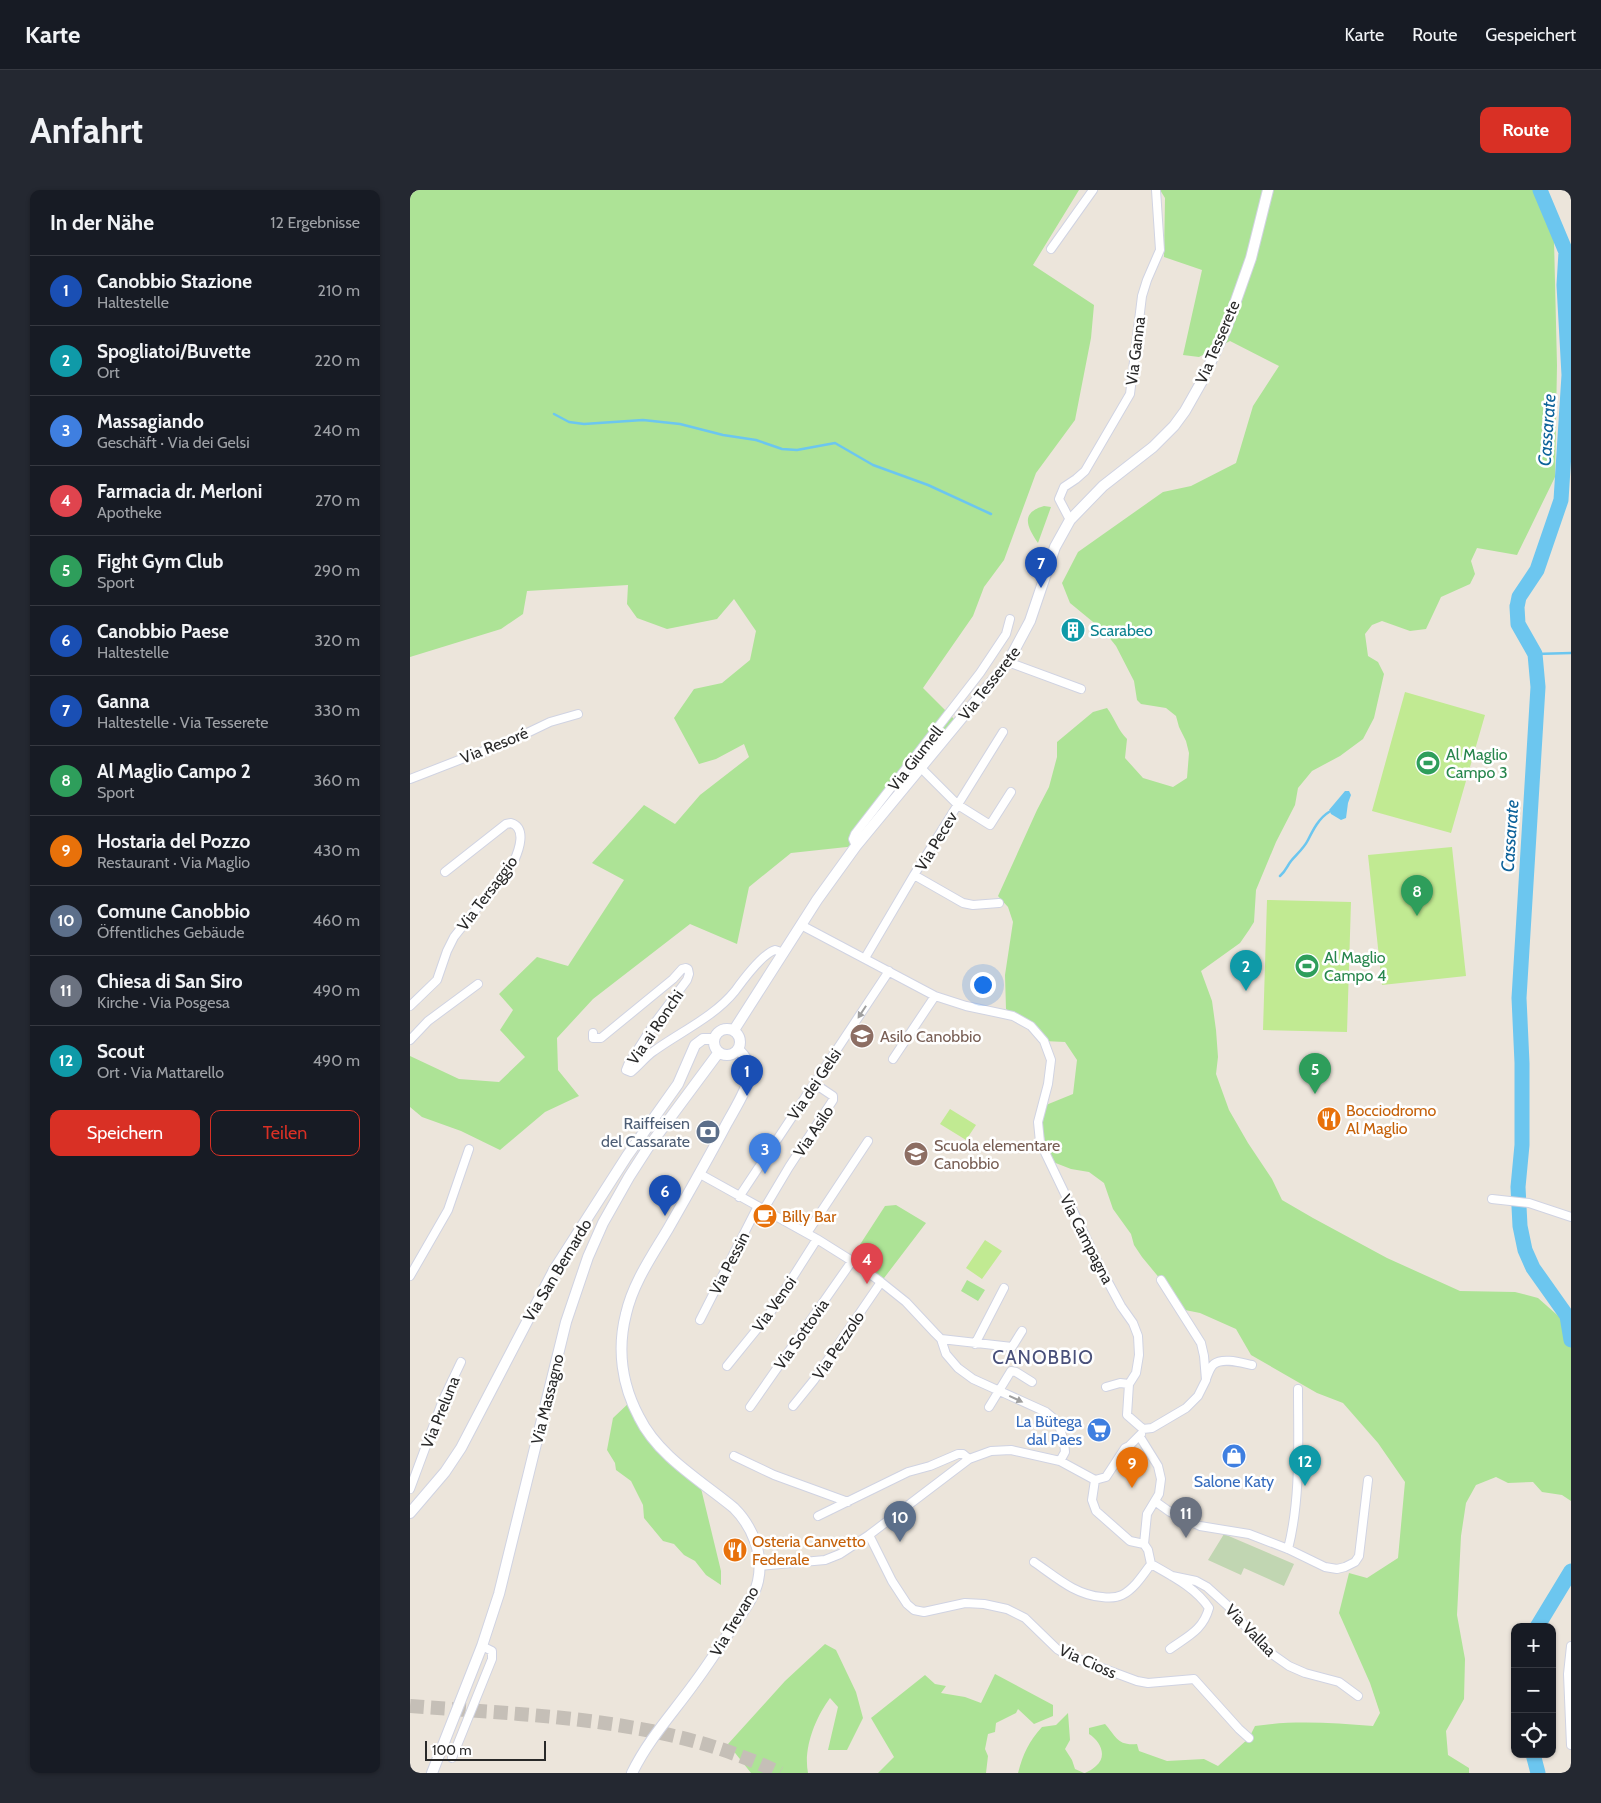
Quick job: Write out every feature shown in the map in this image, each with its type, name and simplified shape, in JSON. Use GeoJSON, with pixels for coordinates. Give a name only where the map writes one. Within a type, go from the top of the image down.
{"type":"FeatureCollection","features":[{"type":"Feature","properties":{"kind":"main road","name":"Via Tesserete"},"geometry":{"type":"LineString","coordinates":[[734,1030],[856,846],[1008,662],[1030,621],[1055,547],[1070,520],[1103,486],[1154,447],[1174,426],[1190,404],[1229,320],[1251,258],[1268,190]]}},
{"type":"Feature","properties":{"kind":"main road"},"geometry":{"type":"LineString","coordinates":[[722,1030],[734,1030],[740,1037],[738,1049],[733,1054],[727,1055],[718,1052],[714,1046],[716,1035],[722,1030]]}},
{"type":"Feature","properties":{"kind":"main road","name":"Via San Bernardo"},"geometry":{"type":"LineString","coordinates":[[410,1513],[445,1472],[461,1448],[554,1270],[627,1156],[678,1084],[695,1045],[703,1039],[714,1039]]}},
{"type":"Feature","properties":{"kind":"main road"},"geometry":{"type":"LineString","coordinates":[[738,1049],[748,1062],[750,1076],[700,1174],[646,1266],[631,1296],[622,1331],[623,1370],[631,1401],[646,1429],[673,1459],[738,1513],[749,1528],[758,1549],[760,1566]]}},
{"type":"Feature","properties":{"kind":"main road","name":"Via Massagno"},"geometry":{"type":"LineString","coordinates":[[432,1773],[482,1646],[499,1594],[566,1322],[588,1257],[603,1223],[647,1149],[718,1052]]}},
{"type":"Feature","properties":{"kind":"main road","name":"Via Trevano"},"geometry":{"type":"LineString","coordinates":[[632,1773],[659,1728],[703,1671],[750,1600],[758,1582],[760,1566]]}},
{"type":"Feature","properties":{"kind":"street"},"geometry":{"type":"LineString","coordinates":[[1051,249],[1093,190]]}},
{"type":"Feature","properties":{"kind":"street","name":"Via Ganna"},"geometry":{"type":"LineString","coordinates":[[1070,520],[1059,499],[1062,490],[1084,471],[1130,394],[1142,296],[1146,280],[1160,250],[1156,190]]}},
{"type":"Feature","properties":{"kind":"street","name":"Via Giumell"},"geometry":{"type":"LineString","coordinates":[[856,846],[853,840],[855,834],[980,673],[1006,634],[1010,619]]}},
{"type":"Feature","properties":{"kind":"street"},"geometry":{"type":"LineString","coordinates":[[1008,662],[1081,688]]}},
{"type":"Feature","properties":{"kind":"street","name":"Via Resoré"},"geometry":{"type":"LineString","coordinates":[[410,779],[504,744],[550,722],[578,714]]}},
{"type":"Feature","properties":{"kind":"street","name":"Via Pecev"},"geometry":{"type":"LineString","coordinates":[[999,903],[973,905],[964,903],[914,875],[1003,732]]}},
{"type":"Feature","properties":{"kind":"street","name":"Via Pecev"},"geometry":{"type":"LineString","coordinates":[[920,768],[958,805],[990,825],[1010,792]]}},
{"type":"Feature","properties":{"kind":"street","name":"Via Tersaggio"},"geometry":{"type":"LineString","coordinates":[[410,1006],[437,980],[454,937],[514,861],[520,846],[520,829],[515,824],[506,824],[445,872]]}},
{"type":"Feature","properties":{"kind":"street"},"geometry":{"type":"LineString","coordinates":[[865,958],[914,875]]}},
{"type":"Feature","properties":{"kind":"street","name":"Via Campagna"},"geometry":{"type":"LineString","coordinates":[[802,925],[934,996],[966,1006],[1013,1016],[1031,1026],[1044,1041],[1051,1060],[1048,1084],[1039,1114],[1038,1135],[1101,1268],[1136,1330],[1139,1342],[1139,1356],[1136,1373],[1129,1384],[1126,1415],[1141,1433]]}},
{"type":"Feature","properties":{"kind":"street","name":"Via ai Ronchi"},"geometry":{"type":"LineString","coordinates":[[593,1033],[593,1038],[596,1040],[601,1038],[673,979],[682,969],[688,969],[687,980],[654,1024],[628,1065],[626,1070],[631,1072],[653,1052],[717,1008],[734,992],[747,974],[769,952],[775,950],[784,953]]}},
{"type":"Feature","properties":{"kind":"street","name":"Via dei Gelsi"},"geometry":{"type":"LineString","coordinates":[[739,1197],[889,971]]}},
{"type":"Feature","properties":{"kind":"street"},"geometry":{"type":"LineString","coordinates":[[410,1040],[428,1021],[478,984]]}},
{"type":"Feature","properties":{"kind":"street"},"geometry":{"type":"LineString","coordinates":[[893,1059],[934,996]]}},
{"type":"Feature","properties":{"kind":"street","name":"Via Asilo"},"geometry":{"type":"LineString","coordinates":[[761,1208],[833,1100],[833,1096],[815,1084]]}},
{"type":"Feature","properties":{"kind":"street"},"geometry":{"type":"LineString","coordinates":[[807,1233],[868,1141]]}},
{"type":"Feature","properties":{"kind":"street"},"geometry":{"type":"LineString","coordinates":[[410,1276],[448,1210],[469,1149]]}},
{"type":"Feature","properties":{"kind":"street"},"geometry":{"type":"LineString","coordinates":[[700,1174],[807,1233],[852,1261],[906,1302],[941,1339],[946,1354],[958,1368],[973,1379],[1046,1412],[1058,1422],[1066,1448],[1062,1462]]}},
{"type":"Feature","properties":{"kind":"street"},"geometry":{"type":"LineString","coordinates":[[1492,1199],[1529,1203],[1571,1217]]}},
{"type":"Feature","properties":{"kind":"street","name":"Via Pessin"},"geometry":{"type":"LineString","coordinates":[[700,1320],[761,1208]]}},
{"type":"Feature","properties":{"kind":"street","name":"Via Venoi"},"geometry":{"type":"LineString","coordinates":[[727,1366],[770,1313],[817,1239]]}},
{"type":"Feature","properties":{"kind":"street","name":"Via Sottovia"},"geometry":{"type":"LineString","coordinates":[[750,1407],[852,1261]]}},
{"type":"Feature","properties":{"kind":"street"},"geometry":{"type":"LineString","coordinates":[[1161,1280],[1201,1343],[1206,1380]]}},
{"type":"Feature","properties":{"kind":"street","name":"Via Pezzolo"},"geometry":{"type":"LineString","coordinates":[[794,1406],[881,1282]]}},
{"type":"Feature","properties":{"kind":"street"},"geometry":{"type":"LineString","coordinates":[[975,1344],[1004,1288]]}},
{"type":"Feature","properties":{"kind":"street"},"geometry":{"type":"LineString","coordinates":[[941,1339],[1012,1347],[1022,1331]]}},
{"type":"Feature","properties":{"kind":"street","name":"Via Preluna"},"geometry":{"type":"LineString","coordinates":[[410,1489],[443,1400],[461,1362]]}},
{"type":"Feature","properties":{"kind":"street"},"geometry":{"type":"LineString","coordinates":[[1144,1544],[1130,1541],[1096,1511],[1092,1500],[1095,1480],[1106,1477],[1125,1448],[1141,1433],[1186,1408],[1198,1396],[1212,1366],[1218,1362],[1252,1365]]}},
{"type":"Feature","properties":{"kind":"street"},"geometry":{"type":"LineString","coordinates":[[989,1407],[1010,1372],[1013,1371],[1032,1382]]}},
{"type":"Feature","properties":{"kind":"street"},"geometry":{"type":"LineString","coordinates":[[1106,1387],[1120,1383],[1129,1384]]}},
{"type":"Feature","properties":{"kind":"street"},"geometry":{"type":"LineString","coordinates":[[1288,1549],[1294,1510],[1297,1466],[1298,1389]]}},
{"type":"Feature","properties":{"kind":"street"},"geometry":{"type":"LineString","coordinates":[[1141,1433],[1159,1470],[1161,1479],[1159,1494],[1148,1514],[1144,1544],[1148,1550],[1151,1564],[1203,1598],[1209,1608],[1206,1620],[1199,1628],[1170,1648]]}},
{"type":"Feature","properties":{"kind":"street","name":"Via Trevano"},"geometry":{"type":"LineString","coordinates":[[760,1566],[831,1558],[850,1549],[969,1459],[988,1452],[1002,1450],[1062,1462],[1095,1480]]}},
{"type":"Feature","properties":{"kind":"street","name":"Via Trevano"},"geometry":{"type":"LineString","coordinates":[[818,1516],[908,1472],[930,1466],[958,1454],[964,1454],[969,1459]]}},
{"type":"Feature","properties":{"kind":"street"},"geometry":{"type":"LineString","coordinates":[[734,1456],[774,1475],[848,1502]]}},
{"type":"Feature","properties":{"kind":"street"},"geometry":{"type":"LineString","coordinates":[[1156,1502],[1170,1512],[1200,1526],[1242,1533],[1288,1549],[1325,1567],[1337,1569],[1355,1562],[1360,1553],[1368,1480]]}},
{"type":"Feature","properties":{"kind":"street","name":"Via Cioss"},"geometry":{"type":"LineString","coordinates":[[869,1535],[892,1581],[906,1604],[914,1610],[924,1612],[965,1603],[1001,1607],[1025,1618],[1062,1652],[1091,1664],[1137,1681],[1148,1683],[1194,1679],[1249,1738]]}},
{"type":"Feature","properties":{"kind":"street"},"geometry":{"type":"LineString","coordinates":[[1034,1562],[1078,1592],[1112,1598],[1120,1596],[1129,1590],[1151,1564]]}},
{"type":"Feature","properties":{"kind":"street","name":"Via Vallaa"},"geometry":{"type":"LineString","coordinates":[[1172,1576],[1196,1581],[1207,1587],[1228,1606],[1265,1649],[1289,1666],[1305,1673],[1339,1682],[1358,1696]]}},
{"type":"Feature","properties":{"kind":"street"},"geometry":{"type":"LineString","coordinates":[[452,1758],[493,1655],[492,1650],[482,1646]]}},
{"type":"Feature","properties":{"kind":"street"},"geometry":{"type":"LineString","coordinates":[[1571,1646],[1568,1674],[1571,1745]]}},
{"type":"Feature","properties":{"kind":"green space"},"geometry":{"type":"Polygon","coordinates":[[[410,190],[1079,190],[1033,265],[1094,305],[1091,338],[1075,420],[1036,473],[1004,560],[984,587],[973,616],[923,688],[958,723],[856,846],[791,853],[749,887],[737,944],[690,924],[593,999],[557,1038],[558,1070],[579,1096],[545,1112],[500,1150],[461,1131],[422,1117],[410,1107],[410,1056],[459,1079],[499,1082],[525,1057],[500,1030],[513,1010],[499,994],[537,957],[568,966],[624,880],[592,863],[644,805],[675,824],[700,795],[749,757],[744,744],[716,759],[699,764],[674,718],[694,689],[722,683],[750,660],[756,631],[734,599],[717,619],[667,629],[637,618],[627,604],[628,585],[527,591],[523,614],[501,629],[410,657],[410,190]]]}},
{"type":"Feature","properties":{"kind":"green space"},"geometry":{"type":"Polygon","coordinates":[[[1160,190],[1537,190],[1554,240],[1557,365],[1555,477],[1517,555],[1477,548],[1471,561],[1475,574],[1470,584],[1441,597],[1426,629],[1410,631],[1382,621],[1372,625],[1365,634],[1368,656],[1378,662],[1384,674],[1374,718],[1363,739],[1340,756],[1312,771],[1298,788],[1295,805],[1276,842],[1256,890],[1254,922],[1240,943],[1201,971],[1212,1001],[1218,1057],[1216,1074],[1229,1110],[1272,1179],[1282,1200],[1387,1258],[1460,1291],[1515,1292],[1538,1298],[1564,1321],[1571,1335],[1571,1501],[1562,1495],[1542,1492],[1533,1482],[1508,1483],[1496,1477],[1476,1485],[1466,1503],[1461,1536],[1457,1615],[1465,1659],[1464,1699],[1446,1731],[1448,1755],[1469,1768],[1469,1773],[1085,1773],[1094,1768],[1102,1758],[1101,1749],[1089,1734],[1089,1728],[1105,1724],[1121,1742],[1137,1744],[1139,1751],[1167,1761],[1204,1759],[1218,1766],[1249,1738],[1255,1726],[1329,1723],[1373,1726],[1380,1713],[1370,1683],[1339,1613],[1349,1573],[1367,1578],[1398,1558],[1405,1482],[1378,1443],[1343,1403],[1317,1393],[1251,1355],[1236,1329],[1200,1313],[1180,1309],[1134,1245],[1131,1234],[1113,1209],[1104,1183],[1089,1172],[1071,1169],[1053,1162],[1043,1128],[1046,1105],[1073,1094],[1077,1060],[1065,1042],[1044,1041],[1006,1009],[1005,975],[1013,922],[1008,907],[998,896],[1049,787],[1057,757],[1057,742],[1093,712],[1107,708],[1127,739],[1125,758],[1143,778],[1173,787],[1187,778],[1189,753],[1176,716],[1166,708],[1141,704],[1137,700],[1134,681],[1116,646],[1104,631],[1070,603],[1062,583],[1078,552],[1163,492],[1191,486],[1236,463],[1253,406],[1279,366],[1230,341],[1199,357],[1183,355],[1202,270],[1164,257],[1165,198],[1160,190]]]}},
{"type":"Feature","properties":{"kind":"green space"},"geometry":{"type":"Polygon","coordinates":[[[1044,506],[1051,507],[1038,543],[1029,527],[1028,517],[1036,509],[1044,506]]]}},
{"type":"Feature","properties":{"kind":"green space","name":"Al Maglio Campo 3"},"geometry":{"type":"Polygon","coordinates":[[[1405,692],[1485,715],[1451,833],[1372,811],[1405,692]]]}},
{"type":"Feature","properties":{"kind":"green space"},"geometry":{"type":"Polygon","coordinates":[[[1452,847],[1466,976],[1382,985],[1368,855],[1452,847]]]}},
{"type":"Feature","properties":{"kind":"green space","name":"Al Maglio Campo 4"},"geometry":{"type":"Polygon","coordinates":[[[1267,900],[1351,902],[1347,1032],[1263,1030],[1267,900]]]}},
{"type":"Feature","properties":{"kind":"green space"},"geometry":{"type":"Polygon","coordinates":[[[950,1109],[976,1125],[966,1140],[940,1124],[950,1109]]]}},
{"type":"Feature","properties":{"kind":"green space"},"geometry":{"type":"Polygon","coordinates":[[[896,1205],[926,1223],[881,1282],[850,1260],[885,1206],[896,1205]]]}},
{"type":"Feature","properties":{"kind":"green space"},"geometry":{"type":"Polygon","coordinates":[[[985,1240],[1002,1251],[982,1279],[966,1268],[985,1240]]]}},
{"type":"Feature","properties":{"kind":"green space"},"geometry":{"type":"Polygon","coordinates":[[[967,1280],[985,1290],[978,1301],[961,1291],[967,1280]]]}},
{"type":"Feature","properties":{"kind":"green space"},"geometry":{"type":"Polygon","coordinates":[[[631,1401],[639,1418],[699,1480],[721,1571],[721,1585],[706,1575],[695,1561],[684,1555],[674,1544],[663,1541],[644,1518],[643,1505],[631,1481],[616,1470],[615,1463],[607,1450],[613,1418],[631,1401]]]}},
{"type":"Feature","properties":{"kind":"green space"},"geometry":{"type":"Polygon","coordinates":[[[1224,1534],[1294,1564],[1284,1586],[1244,1568],[1241,1575],[1208,1560],[1224,1534]]]}},
{"type":"Feature","properties":{"kind":"green space"},"geometry":{"type":"Polygon","coordinates":[[[825,1644],[836,1650],[856,1692],[863,1718],[847,1750],[828,1750],[838,1707],[830,1698],[820,1714],[809,1743],[807,1753],[808,1773],[751,1773],[728,1744],[785,1681],[825,1644]]]}},
{"type":"Feature","properties":{"kind":"green space"},"geometry":{"type":"Polygon","coordinates":[[[995,1674],[1053,1705],[1053,1716],[1034,1724],[1018,1709],[1016,1713],[996,1723],[995,1732],[988,1734],[985,1749],[988,1756],[986,1773],[878,1773],[894,1757],[871,1718],[925,1675],[935,1684],[946,1686],[941,1693],[965,1697],[981,1703],[995,1674]]]}},
{"type":"Feature","properties":{"kind":"green space"},"geometry":{"type":"Polygon","coordinates":[[[1068,1713],[1070,1740],[1065,1749],[1075,1769],[1084,1773],[1018,1773],[1027,1748],[1037,1732],[1042,1727],[1056,1725],[1068,1713]]]}},
{"type":"Feature","properties":{"kind":"water"},"geometry":{"type":"Polygon","coordinates":[[[1345,791],[1349,791],[1351,795],[1346,818],[1341,820],[1331,814],[1329,810],[1345,791]]]}},
{"type":"Feature","properties":{"kind":"waterway","name":"Cassarate"},"geometry":{"type":"LineString","coordinates":[[1540,190],[1566,252],[1564,285],[1569,375],[1561,500],[1537,570],[1519,597],[1517,607],[1518,624],[1535,654],[1538,687],[1519,998],[1522,1063],[1522,1145],[1518,1187],[1520,1226],[1525,1250],[1533,1268],[1567,1316],[1571,1340]]}},
{"type":"Feature","properties":{"kind":"waterway"},"geometry":{"type":"LineString","coordinates":[[554,414],[569,422],[584,424],[643,420],[680,424],[723,435],[756,440],[782,449],[797,450],[835,443],[873,465],[928,485],[991,514]]}},
{"type":"Feature","properties":{"kind":"waterway","name":"Cassarate"},"geometry":{"type":"LineString","coordinates":[[1511,605],[1517,607]]}},
{"type":"Feature","properties":{"kind":"waterway"},"geometry":{"type":"LineString","coordinates":[[1535,654],[1571,653]]}},
{"type":"Feature","properties":{"kind":"waterway"},"geometry":{"type":"LineString","coordinates":[[1280,876],[1304,846],[1319,821],[1329,812]]}},
{"type":"Feature","properties":{"kind":"waterway","name":"Cassarate"},"geometry":{"type":"LineString","coordinates":[[1539,1623],[1571,1571]]}},
{"type":"Feature","properties":{"kind":"waterway","name":"Cassarate"},"geometry":{"type":"LineString","coordinates":[[1534,1758],[1538,1773]]}},
{"type":"Feature","properties":{"kind":"tunnel"},"geometry":{"type":"LineString","coordinates":[[410,1706],[552,1717],[599,1722],[645,1730],[691,1740],[736,1754],[780,1773]]}},
{"type":"Feature","properties":{"kind":"place","name":"Ganna"},"geometry":{"type":"Point","coordinates":[1041,588]}},
{"type":"Feature","properties":{"kind":"place","name":"Scarabeo"},"geometry":{"type":"Point","coordinates":[1073,630]}},
{"type":"Feature","properties":{"kind":"place","name":"Al Maglio Campo 3"},"geometry":{"type":"Point","coordinates":[1428,763]}},
{"type":"Feature","properties":{"kind":"place","name":"Al Maglio Campo 2"},"geometry":{"type":"Point","coordinates":[1417,916]}},
{"type":"Feature","properties":{"kind":"place","name":"Al Maglio Campo 4"},"geometry":{"type":"Point","coordinates":[1307,966]}},
{"type":"Feature","properties":{"kind":"place","name":"Spogliatoi/Buvette"},"geometry":{"type":"Point","coordinates":[1246,991]}},
{"type":"Feature","properties":{"kind":"place","name":"Asilo Canobbio"},"geometry":{"type":"Point","coordinates":[862,1036]}},
{"type":"Feature","properties":{"kind":"place","name":"Fight Gym Club"},"geometry":{"type":"Point","coordinates":[1315,1094]}},
{"type":"Feature","properties":{"kind":"place","name":"Canobbio Stazione"},"geometry":{"type":"Point","coordinates":[747,1096]}},
{"type":"Feature","properties":{"kind":"place","name":"Bocciodromo Al Maglio"},"geometry":{"type":"Point","coordinates":[1329,1119]}},
{"type":"Feature","properties":{"kind":"place","name":"Raiffeisen del Cassarate"},"geometry":{"type":"Point","coordinates":[708,1132]}},
{"type":"Feature","properties":{"kind":"place","name":"Scuola elementare Canobbio"},"geometry":{"type":"Point","coordinates":[916,1154]}},
{"type":"Feature","properties":{"kind":"place","name":"Massagiando"},"geometry":{"type":"Point","coordinates":[765,1174]}},
{"type":"Feature","properties":{"kind":"place","name":"Canobbio Paese"},"geometry":{"type":"Point","coordinates":[665,1216]}},
{"type":"Feature","properties":{"kind":"place","name":"Billy Bar"},"geometry":{"type":"Point","coordinates":[765,1216]}},
{"type":"Feature","properties":{"kind":"place","name":"Farmacia dr. Merloni"},"geometry":{"type":"Point","coordinates":[867,1284]}},
{"type":"Feature","properties":{"kind":"place","name":"La Bütega dal Paes"},"geometry":{"type":"Point","coordinates":[1099,1430]}},
{"type":"Feature","properties":{"kind":"place","name":"Salone Katy"},"geometry":{"type":"Point","coordinates":[1234,1456]}},
{"type":"Feature","properties":{"kind":"place","name":"Scout"},"geometry":{"type":"Point","coordinates":[1305,1486]}},
{"type":"Feature","properties":{"kind":"place","name":"Hostaria del Pozzo"},"geometry":{"type":"Point","coordinates":[1132,1488]}},
{"type":"Feature","properties":{"kind":"place","name":"Chiesa di San Siro"},"geometry":{"type":"Point","coordinates":[1186,1538]}},
{"type":"Feature","properties":{"kind":"place","name":"Comune Canobbio"},"geometry":{"type":"Point","coordinates":[900,1542]}},
{"type":"Feature","properties":{"kind":"place","name":"Osteria Canvetto Federale"},"geometry":{"type":"Point","coordinates":[735,1550]}},
{"type":"Feature","properties":{"kind":"district","name":"CANOBBIO"},"geometry":{"type":"Point","coordinates":[1043,1357]}}]}
